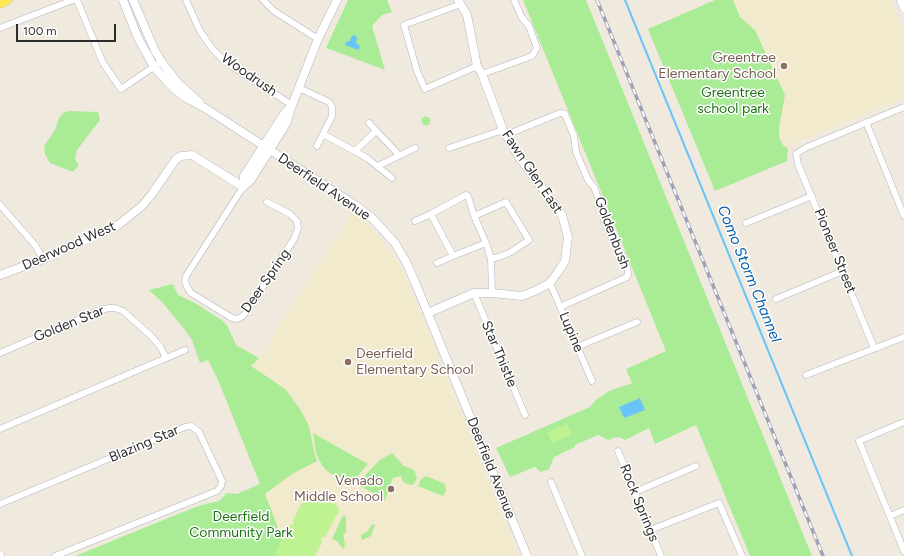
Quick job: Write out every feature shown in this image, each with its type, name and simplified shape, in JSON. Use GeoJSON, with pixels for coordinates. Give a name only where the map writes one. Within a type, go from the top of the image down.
{"type":"FeatureCollection","features":[{"type":"Feature","properties":{"kind":"main road"},"geometry":{"type":"LineString","coordinates":[[0,3],[7,0]]}},
{"type":"Feature","properties":{"kind":"street"},"geometry":{"type":"LineString","coordinates":[[0,28],[73,0]]}},
{"type":"Feature","properties":{"kind":"street"},"geometry":{"type":"LineString","coordinates":[[77,0],[103,63],[121,89],[158,64]]}},
{"type":"Feature","properties":{"kind":"street","name":"Deerfield Avenue"},"geometry":{"type":"LineString","coordinates":[[122,0],[138,38],[158,64],[205,108],[355,205],[372,218],[395,243],[406,262],[428,313],[527,556]]}},
{"type":"Feature","properties":{"kind":"street","name":"Deerfield Avenue"},"geometry":{"type":"LineString","coordinates":[[133,0],[155,51],[158,64]]}},
{"type":"Feature","properties":{"kind":"street","name":"Woodrush"},"geometry":{"type":"LineString","coordinates":[[186,0],[200,31],[221,58],[292,105]]}},
{"type":"Feature","properties":{"kind":"street"},"geometry":{"type":"LineString","coordinates":[[263,0],[274,11],[318,39]]}},
{"type":"Feature","properties":{"kind":"street","name":"Deer Spring"},"geometry":{"type":"LineString","coordinates":[[267,202],[290,214],[297,221],[298,228],[294,239],[247,311],[243,316],[237,319],[232,318],[191,293],[185,281],[186,276],[243,187],[251,180],[284,114],[292,105],[318,39],[337,0]]}},
{"type":"Feature","properties":{"kind":"street"},"geometry":{"type":"LineString","coordinates":[[482,74],[532,56],[537,48],[529,26],[522,18],[514,0]]}},
{"type":"Feature","properties":{"kind":"street"},"geometry":{"type":"LineString","coordinates":[[901,0],[904,8]]}},
{"type":"Feature","properties":{"kind":"street"},"geometry":{"type":"LineString","coordinates":[[460,2],[467,15],[477,66],[425,89],[417,71],[404,25],[460,2]]}},
{"type":"Feature","properties":{"kind":"street","name":"Fawn Glen East"},"geometry":{"type":"LineString","coordinates":[[428,313],[474,294],[492,293],[522,296],[550,283],[565,261],[568,237],[562,215],[519,157],[505,133],[482,74],[477,66]]}},
{"type":"Feature","properties":{"kind":"street"},"geometry":{"type":"LineString","coordinates":[[299,88],[327,101],[332,107],[332,116],[317,146]]}},
{"type":"Feature","properties":{"kind":"street"},"geometry":{"type":"LineString","coordinates":[[904,107],[866,122],[904,216]]}},
{"type":"Feature","properties":{"kind":"street","name":"Goldenbush"},"geometry":{"type":"LineString","coordinates":[[505,133],[560,113],[565,114],[574,136],[576,152],[588,180],[594,187],[604,220],[613,242],[621,250],[628,270],[626,277],[560,307]]}},
{"type":"Feature","properties":{"kind":"street","name":"Pioneer Street"},"geometry":{"type":"LineString","coordinates":[[866,122],[805,148],[796,154],[798,164],[874,348]]}},
{"type":"Feature","properties":{"kind":"street"},"geometry":{"type":"LineString","coordinates":[[369,123],[399,155]]}},
{"type":"Feature","properties":{"kind":"street"},"geometry":{"type":"LineString","coordinates":[[355,151],[376,131]]}},
{"type":"Feature","properties":{"kind":"street"},"geometry":{"type":"LineString","coordinates":[[449,148],[505,133]]}},
{"type":"Feature","properties":{"kind":"street"},"geometry":{"type":"LineString","coordinates":[[323,134],[355,151],[378,166],[392,178]]}},
{"type":"Feature","properties":{"kind":"street"},"geometry":{"type":"LineString","coordinates":[[378,166],[415,148]]}},
{"type":"Feature","properties":{"kind":"street","name":"Deerwood West"},"geometry":{"type":"LineString","coordinates":[[2,272],[44,259],[117,226],[142,206],[176,159],[181,156],[192,155],[243,187]]}},
{"type":"Feature","properties":{"kind":"street"},"geometry":{"type":"LineString","coordinates":[[415,221],[467,195],[491,259],[492,293]]}},
{"type":"Feature","properties":{"kind":"street"},"geometry":{"type":"LineString","coordinates":[[746,223],[812,196]]}},
{"type":"Feature","properties":{"kind":"street"},"geometry":{"type":"LineString","coordinates":[[474,216],[507,203],[529,240],[506,254],[491,259]]}},
{"type":"Feature","properties":{"kind":"street"},"geometry":{"type":"LineString","coordinates":[[0,205],[35,245],[44,259]]}},
{"type":"Feature","properties":{"kind":"street"},"geometry":{"type":"LineString","coordinates":[[431,214],[453,256]]}},
{"type":"Feature","properties":{"kind":"street"},"geometry":{"type":"LineString","coordinates":[[437,263],[486,243]]}},
{"type":"Feature","properties":{"kind":"street"},"geometry":{"type":"LineString","coordinates":[[776,299],[843,272]]}},
{"type":"Feature","properties":{"kind":"street","name":"Lupine"},"geometry":{"type":"LineString","coordinates":[[550,283],[592,381]]}},
{"type":"Feature","properties":{"kind":"street","name":"Star Thistle"},"geometry":{"type":"LineString","coordinates":[[474,294],[525,415]]}},
{"type":"Feature","properties":{"kind":"street","name":"Golden Star"},"geometry":{"type":"LineString","coordinates":[[0,353],[100,310],[115,308],[123,311],[150,335],[160,346],[166,358]]}},
{"type":"Feature","properties":{"kind":"street"},"geometry":{"type":"LineString","coordinates":[[577,347],[637,322]]}},
{"type":"Feature","properties":{"kind":"street"},"geometry":{"type":"LineString","coordinates":[[806,375],[904,337]]}},
{"type":"Feature","properties":{"kind":"street"},"geometry":{"type":"LineString","coordinates":[[0,429],[185,350]]}},
{"type":"Feature","properties":{"kind":"street"},"geometry":{"type":"LineString","coordinates":[[904,422],[859,441],[904,551]]}},
{"type":"Feature","properties":{"kind":"street","name":"Blazing Star"},"geometry":{"type":"LineString","coordinates":[[0,504],[185,427],[191,426],[199,432],[222,481],[221,486],[217,491],[55,556]]}},
{"type":"Feature","properties":{"kind":"street","name":"Rock Springs"},"geometry":{"type":"LineString","coordinates":[[618,451],[661,556]]}},
{"type":"Feature","properties":{"kind":"street"},"geometry":{"type":"LineString","coordinates":[[635,492],[696,466]]}},
{"type":"Feature","properties":{"kind":"street"},"geometry":{"type":"LineString","coordinates":[[551,482],[582,556]]}},
{"type":"Feature","properties":{"kind":"street"},"geometry":{"type":"LineString","coordinates":[[650,530],[719,503],[742,556]]}},
{"type":"Feature","properties":{"kind":"street"},"geometry":{"type":"LineString","coordinates":[[890,516],[904,510]]}},
{"type":"Feature","properties":{"kind":"shaded area","name":"Greentree Elementary School"},"geometry":{"type":"Polygon","coordinates":[[[716,0],[890,0],[904,34],[904,98],[793,144],[786,152],[715,191],[716,0]]]}},
{"type":"Feature","properties":{"kind":"shaded area","name":"Deerfield Elementary School"},"geometry":{"type":"Polygon","coordinates":[[[352,213],[371,227],[401,267],[519,556],[289,556],[221,385],[235,383],[259,358],[352,213]]]}},
{"type":"Feature","properties":{"kind":"green space"},"geometry":{"type":"Polygon","coordinates":[[[348,0],[387,0],[392,12],[382,15],[372,26],[385,70],[326,48],[348,0]]]}},
{"type":"Feature","properties":{"kind":"green space"},"geometry":{"type":"Polygon","coordinates":[[[523,0],[586,0],[812,556],[750,556],[696,425],[655,444],[649,428],[625,440],[620,437],[608,440],[598,435],[575,445],[575,447],[554,457],[549,469],[541,472],[535,467],[510,477],[496,448],[590,407],[596,400],[609,391],[632,383],[626,369],[666,351],[523,0]]]}},
{"type":"Feature","properties":{"kind":"green space","name":"Greentree school park"},"geometry":{"type":"Polygon","coordinates":[[[715,0],[733,0],[740,17],[755,30],[785,95],[779,128],[779,138],[783,145],[788,149],[787,161],[715,191],[648,29],[715,0]]]}},
{"type":"Feature","properties":{"kind":"green space"},"geometry":{"type":"Polygon","coordinates":[[[69,111],[98,112],[100,120],[77,150],[75,159],[79,165],[73,172],[50,163],[45,154],[44,146],[55,130],[59,118],[63,113],[69,111]]]}},
{"type":"Feature","properties":{"kind":"green space"},"geometry":{"type":"Polygon","coordinates":[[[426,116],[431,121],[426,126],[421,121],[426,116]]]}},
{"type":"Feature","properties":{"kind":"green space","name":"Deerfield Community Park"},"geometry":{"type":"Polygon","coordinates":[[[173,284],[178,295],[195,303],[223,321],[228,327],[236,345],[259,358],[251,366],[285,389],[300,409],[309,426],[317,461],[292,474],[265,494],[289,556],[75,556],[198,506],[219,501],[227,493],[237,494],[260,484],[218,380],[208,360],[200,363],[192,340],[163,303],[149,290],[173,284]]]}},
{"type":"Feature","properties":{"kind":"green space"},"geometry":{"type":"Polygon","coordinates":[[[567,424],[572,435],[552,443],[547,432],[567,424]]]}},
{"type":"Feature","properties":{"kind":"green space"},"geometry":{"type":"Polygon","coordinates":[[[313,433],[368,464],[356,478],[346,480],[331,474],[324,468],[319,460],[313,433]]]}},
{"type":"Feature","properties":{"kind":"green space"},"geometry":{"type":"Polygon","coordinates":[[[392,453],[402,465],[414,470],[417,478],[414,484],[410,485],[403,482],[401,476],[393,478],[385,500],[360,486],[363,478],[370,470],[380,460],[392,453]]]}},
{"type":"Feature","properties":{"kind":"green space"},"geometry":{"type":"Polygon","coordinates":[[[426,476],[445,484],[446,490],[443,496],[418,486],[421,479],[426,476]]]}},
{"type":"Feature","properties":{"kind":"green space"},"geometry":{"type":"Polygon","coordinates":[[[311,492],[338,506],[339,511],[325,537],[321,538],[322,543],[315,556],[277,556],[275,552],[290,525],[294,524],[293,520],[307,493],[311,492]]]}},
{"type":"Feature","properties":{"kind":"green space"},"geometry":{"type":"Polygon","coordinates":[[[346,516],[346,533],[343,533],[345,545],[343,549],[338,542],[332,539],[342,517],[346,516]]]}},
{"type":"Feature","properties":{"kind":"green space"},"geometry":{"type":"Polygon","coordinates":[[[372,524],[375,525],[371,536],[362,540],[361,535],[368,531],[372,524]]]}},
{"type":"Feature","properties":{"kind":"water"},"geometry":{"type":"Polygon","coordinates":[[[355,35],[357,38],[356,43],[360,46],[358,50],[345,45],[347,41],[349,42],[352,36],[355,35]]]}},
{"type":"Feature","properties":{"kind":"water"},"geometry":{"type":"Polygon","coordinates":[[[640,398],[645,410],[624,418],[619,407],[640,398]]]}},
{"type":"Feature","properties":{"kind":"waterway","name":"Como Storm Channel"},"geometry":{"type":"LineString","coordinates":[[625,0],[852,556]]}},
{"type":"Feature","properties":{"kind":"railway"},"geometry":{"type":"LineString","coordinates":[[597,0],[823,556]]}},
{"type":"Feature","properties":{"kind":"place","name":"Greentree Elementary School"},"geometry":{"type":"Point","coordinates":[784,66]}},
{"type":"Feature","properties":{"kind":"place","name":"Deerfield Elementary School"},"geometry":{"type":"Point","coordinates":[348,362]}},
{"type":"Feature","properties":{"kind":"place","name":"Venado Middle School"},"geometry":{"type":"Point","coordinates":[391,489]}}]}
